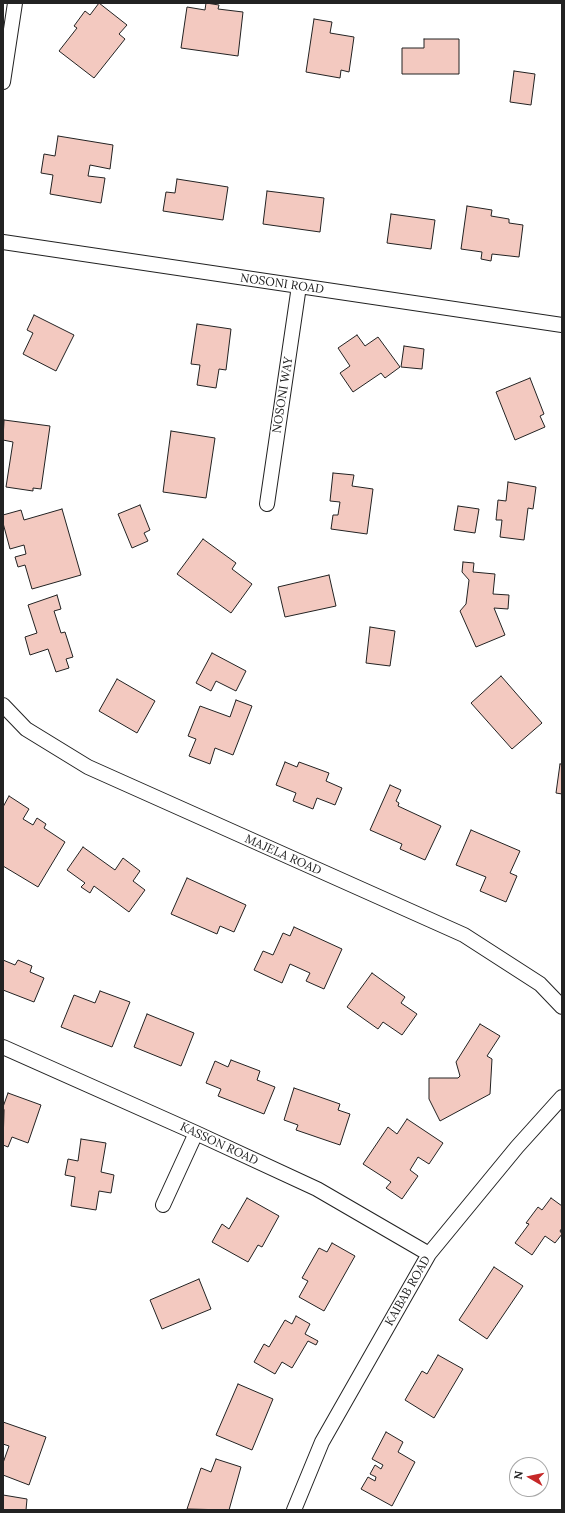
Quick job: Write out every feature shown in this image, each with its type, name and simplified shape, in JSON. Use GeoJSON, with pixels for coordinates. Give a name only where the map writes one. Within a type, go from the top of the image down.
{"type":"FeatureCollection","features":[{"type":"Feature","properties":{"kind":"street"},"geometry":{"type":"LineString","coordinates":[[3,82],[15,3]]}},
{"type":"Feature","properties":{"kind":"street","name":"NOSONI ROAD"},"geometry":{"type":"LineString","coordinates":[[3,242],[562,325]]}},
{"type":"Feature","properties":{"kind":"street","name":"NOSONI WAY"},"geometry":{"type":"LineString","coordinates":[[267,504],[299,286]]}},
{"type":"Feature","properties":{"kind":"street","name":"MAJELA ROAD"},"geometry":{"type":"LineString","coordinates":[[3,705],[26,729],[88,767],[464,935],[540,984],[562,1007]]}},
{"type":"Feature","properties":{"kind":"street","name":"KASSON ROAD"},"geometry":{"type":"LineString","coordinates":[[3,1047],[196,1132],[317,1189],[429,1254]]}},
{"type":"Feature","properties":{"kind":"street","name":"KAIBAB ROAD"},"geometry":{"type":"LineString","coordinates":[[294,1510],[322,1442],[429,1254],[516,1147],[562,1097]]}},
{"type":"Feature","properties":{"kind":"street"},"geometry":{"type":"LineString","coordinates":[[163,1205],[196,1132]]}},
{"type":"Feature","properties":{"kind":"building"},"geometry":{"type":"Polygon","coordinates":[[[99,3],[127,25],[119,34],[125,39],[94,78],[59,51],[77,28],[74,26],[85,11],[90,15],[99,3]]]}},
{"type":"Feature","properties":{"kind":"building"},"geometry":{"type":"Polygon","coordinates":[[[206,3],[219,5],[218,9],[243,12],[238,56],[181,48],[187,7],[205,10],[206,3]]]}},
{"type":"Feature","properties":{"kind":"building"},"geometry":{"type":"Polygon","coordinates":[[[314,19],[332,22],[330,33],[354,37],[349,72],[341,70],[340,78],[306,72],[314,19]]]}},
{"type":"Feature","properties":{"kind":"building"},"geometry":{"type":"Polygon","coordinates":[[[424,39],[459,39],[459,74],[402,74],[402,48],[424,48],[424,39]]]}},
{"type":"Feature","properties":{"kind":"building"},"geometry":{"type":"Polygon","coordinates":[[[514,71],[535,74],[531,105],[510,102],[514,71]]]}},
{"type":"Feature","properties":{"kind":"building"},"geometry":{"type":"Polygon","coordinates":[[[58,136],[113,145],[110,169],[90,165],[88,176],[105,178],[101,203],[50,194],[53,175],[41,173],[44,154],[55,156],[58,136]]]}},
{"type":"Feature","properties":{"kind":"building"},"geometry":{"type":"Polygon","coordinates":[[[177,179],[228,187],[223,220],[163,211],[166,192],[175,193],[177,179]]]}},
{"type":"Feature","properties":{"kind":"building"},"geometry":{"type":"Polygon","coordinates":[[[267,191],[324,198],[320,232],[263,224],[267,191]]]}},
{"type":"Feature","properties":{"kind":"building"},"geometry":{"type":"Polygon","coordinates":[[[467,206],[492,210],[491,216],[509,219],[509,223],[523,225],[519,257],[492,254],[491,261],[481,259],[482,252],[461,249],[467,206]]]}},
{"type":"Feature","properties":{"kind":"building"},"geometry":{"type":"Polygon","coordinates":[[[391,214],[435,220],[431,249],[387,243],[391,214]]]}},
{"type":"Feature","properties":{"kind":"building"},"geometry":{"type":"Polygon","coordinates":[[[34,315],[74,335],[56,371],[23,354],[33,333],[27,330],[34,315]]]}},
{"type":"Feature","properties":{"kind":"building"},"geometry":{"type":"Polygon","coordinates":[[[197,324],[231,329],[226,370],[219,369],[216,388],[197,385],[200,365],[191,364],[197,324]]]}},
{"type":"Feature","properties":{"kind":"building"},"geometry":{"type":"Polygon","coordinates":[[[357,335],[365,346],[378,337],[400,367],[385,378],[381,373],[353,392],[340,373],[350,366],[338,348],[357,335]]]}},
{"type":"Feature","properties":{"kind":"building"},"geometry":{"type":"Polygon","coordinates":[[[404,346],[424,349],[422,369],[401,367],[404,346]]]}},
{"type":"Feature","properties":{"kind":"building"},"geometry":{"type":"Polygon","coordinates":[[[530,378],[544,414],[540,416],[545,427],[515,440],[496,392],[530,378]]]}},
{"type":"Feature","properties":{"kind":"building"},"geometry":{"type":"Polygon","coordinates":[[[4,420],[50,426],[41,489],[33,488],[33,491],[6,487],[13,442],[3,440],[4,420]]]}},
{"type":"Feature","properties":{"kind":"building"},"geometry":{"type":"Polygon","coordinates":[[[171,431],[215,438],[206,498],[163,492],[171,431]]]}},
{"type":"Feature","properties":{"kind":"building"},"geometry":{"type":"Polygon","coordinates":[[[333,473],[354,475],[352,486],[373,489],[367,534],[331,529],[333,515],[338,515],[340,502],[330,501],[333,473]]]}},
{"type":"Feature","properties":{"kind":"building"},"geometry":{"type":"Polygon","coordinates":[[[508,482],[536,487],[533,509],[528,508],[524,540],[500,537],[502,520],[496,520],[498,500],[506,501],[508,482]]]}},
{"type":"Feature","properties":{"kind":"building"},"geometry":{"type":"Polygon","coordinates":[[[140,505],[150,530],[144,533],[148,541],[132,548],[118,514],[140,505]]]}},
{"type":"Feature","properties":{"kind":"building"},"geometry":{"type":"Polygon","coordinates":[[[458,506],[479,509],[475,533],[454,530],[458,506]]]}},
{"type":"Feature","properties":{"kind":"building"},"geometry":{"type":"Polygon","coordinates":[[[62,509],[81,575],[32,589],[25,565],[18,567],[15,557],[26,554],[24,545],[10,549],[3,523],[3,515],[21,510],[24,520],[62,509]]]}},
{"type":"Feature","properties":{"kind":"building"},"geometry":{"type":"Polygon","coordinates":[[[203,539],[236,563],[232,569],[252,584],[231,613],[177,574],[203,539]]]}},
{"type":"Feature","properties":{"kind":"building"},"geometry":{"type":"Polygon","coordinates":[[[463,562],[474,563],[473,572],[495,574],[493,594],[509,595],[508,609],[494,608],[505,635],[476,647],[460,611],[466,604],[469,580],[462,572],[463,562]]]}},
{"type":"Feature","properties":{"kind":"building"},"geometry":{"type":"Polygon","coordinates":[[[329,575],[336,606],[285,617],[278,587],[329,575]]]}},
{"type":"Feature","properties":{"kind":"building"},"geometry":{"type":"Polygon","coordinates":[[[57,595],[61,609],[54,611],[61,633],[65,632],[73,657],[66,659],[69,668],[56,672],[48,649],[30,655],[25,637],[37,633],[28,605],[57,595]]]}},
{"type":"Feature","properties":{"kind":"building"},"geometry":{"type":"Polygon","coordinates":[[[370,627],[395,631],[390,666],[366,663],[370,627]]]}},
{"type":"Feature","properties":{"kind":"building"},"geometry":{"type":"Polygon","coordinates":[[[212,653],[246,671],[236,691],[216,681],[211,691],[196,683],[212,653]]]}},
{"type":"Feature","properties":{"kind":"building"},"geometry":{"type":"Polygon","coordinates":[[[501,676],[542,723],[512,749],[471,703],[501,676]]]}},
{"type":"Feature","properties":{"kind":"building"},"geometry":{"type":"Polygon","coordinates":[[[117,679],[155,701],[137,733],[99,711],[117,679]]]}},
{"type":"Feature","properties":{"kind":"building"},"geometry":{"type":"Polygon","coordinates":[[[236,700],[252,706],[233,755],[215,748],[210,764],[189,756],[196,739],[188,736],[200,706],[230,717],[236,700]]]}},
{"type":"Feature","properties":{"kind":"building"},"geometry":{"type":"Polygon","coordinates":[[[285,762],[297,767],[299,762],[329,773],[326,781],[342,788],[335,805],[317,798],[313,809],[293,801],[296,793],[276,785],[285,762]]]}},
{"type":"Feature","properties":{"kind":"building"},"geometry":{"type":"Polygon","coordinates":[[[560,764],[562,764],[562,794],[556,793],[560,764]]]}},
{"type":"Feature","properties":{"kind":"building"},"geometry":{"type":"Polygon","coordinates":[[[390,785],[401,790],[396,801],[399,803],[398,806],[441,826],[425,860],[400,849],[402,844],[370,830],[390,785]]]}},
{"type":"Feature","properties":{"kind":"building"},"geometry":{"type":"Polygon","coordinates":[[[9,796],[29,809],[23,819],[33,825],[37,818],[46,824],[44,828],[65,842],[38,887],[3,866],[3,807],[9,796]]]}},
{"type":"Feature","properties":{"kind":"building"},"geometry":{"type":"Polygon","coordinates":[[[471,830],[520,851],[510,873],[517,876],[506,902],[480,891],[486,877],[456,865],[471,830]]]}},
{"type":"Feature","properties":{"kind":"building"},"geometry":{"type":"Polygon","coordinates":[[[83,847],[115,870],[123,858],[140,871],[133,881],[145,890],[129,912],[94,886],[90,893],[81,887],[85,883],[67,870],[83,847]]]}},
{"type":"Feature","properties":{"kind":"building"},"geometry":{"type":"Polygon","coordinates":[[[187,878],[246,905],[234,932],[220,926],[217,934],[171,914],[187,878]]]}},
{"type":"Feature","properties":{"kind":"building"},"geometry":{"type":"Polygon","coordinates":[[[294,927],[342,949],[324,989],[306,981],[310,973],[290,964],[282,983],[254,970],[263,951],[273,955],[283,933],[290,936],[294,927]]]}},
{"type":"Feature","properties":{"kind":"building"},"geometry":{"type":"Polygon","coordinates":[[[3,960],[15,965],[18,960],[32,966],[30,972],[44,978],[34,1002],[3,990],[3,960]]]}},
{"type":"Feature","properties":{"kind":"building"},"geometry":{"type":"Polygon","coordinates":[[[372,973],[405,997],[401,1003],[417,1014],[402,1035],[383,1022],[378,1029],[347,1007],[372,973]]]}},
{"type":"Feature","properties":{"kind":"building"},"geometry":{"type":"Polygon","coordinates":[[[100,991],[130,1002],[112,1047],[61,1027],[74,995],[95,1003],[100,991]]]}},
{"type":"Feature","properties":{"kind":"building"},"geometry":{"type":"Polygon","coordinates":[[[147,1014],[194,1033],[181,1066],[134,1047],[147,1014]]]}},
{"type":"Feature","properties":{"kind":"building"},"geometry":{"type":"Polygon","coordinates":[[[480,1024],[500,1036],[487,1056],[492,1059],[490,1094],[440,1121],[429,1099],[429,1078],[458,1078],[460,1076],[456,1062],[480,1024]]]}},
{"type":"Feature","properties":{"kind":"building"},"geometry":{"type":"Polygon","coordinates":[[[231,1060],[260,1071],[257,1080],[275,1087],[264,1114],[218,1096],[221,1089],[206,1083],[215,1061],[228,1067],[231,1060]]]}},
{"type":"Feature","properties":{"kind":"building"},"geometry":{"type":"Polygon","coordinates":[[[294,1088],[340,1104],[338,1110],[350,1114],[340,1145],[296,1130],[298,1125],[284,1120],[294,1088]]]}},
{"type":"Feature","properties":{"kind":"building"},"geometry":{"type":"Polygon","coordinates":[[[8,1093],[41,1105],[28,1143],[12,1137],[8,1147],[3,1145],[3,1107],[8,1093]]]}},
{"type":"Feature","properties":{"kind":"building"},"geometry":{"type":"Polygon","coordinates":[[[407,1119],[443,1143],[429,1164],[418,1157],[410,1170],[418,1176],[402,1199],[386,1188],[391,1182],[363,1164],[388,1127],[397,1134],[407,1119]]]}},
{"type":"Feature","properties":{"kind":"building"},"geometry":{"type":"Polygon","coordinates":[[[81,1139],[106,1143],[101,1172],[114,1175],[111,1193],[99,1191],[96,1210],[71,1206],[75,1177],[65,1175],[68,1159],[78,1161],[81,1139]]]}},
{"type":"Feature","properties":{"kind":"building"},"geometry":{"type":"Polygon","coordinates":[[[247,1198],[279,1216],[262,1247],[258,1245],[248,1262],[212,1242],[222,1224],[229,1229],[247,1198]]]}},
{"type":"Feature","properties":{"kind":"building"},"geometry":{"type":"Polygon","coordinates":[[[551,1198],[562,1206],[562,1228],[560,1231],[562,1234],[555,1243],[545,1236],[532,1255],[515,1243],[529,1224],[526,1223],[538,1207],[542,1210],[551,1198]]]}},
{"type":"Feature","properties":{"kind":"building"},"geometry":{"type":"Polygon","coordinates":[[[332,1243],[355,1256],[324,1311],[299,1297],[308,1281],[302,1278],[319,1248],[327,1252],[332,1243]]]}},
{"type":"Feature","properties":{"kind":"building"},"geometry":{"type":"Polygon","coordinates":[[[494,1267],[523,1286],[487,1339],[459,1320],[494,1267]]]}},
{"type":"Feature","properties":{"kind":"building"},"geometry":{"type":"Polygon","coordinates":[[[199,1279],[211,1309],[162,1329],[150,1300],[199,1279]]]}},
{"type":"Feature","properties":{"kind":"building"},"geometry":{"type":"Polygon","coordinates":[[[296,1316],[310,1324],[305,1334],[318,1341],[316,1345],[308,1341],[292,1368],[282,1362],[275,1374],[254,1362],[264,1344],[269,1347],[285,1320],[292,1324],[296,1316]]]}},
{"type":"Feature","properties":{"kind":"building"},"geometry":{"type":"Polygon","coordinates":[[[438,1355],[463,1369],[434,1418],[405,1400],[422,1371],[427,1374],[438,1355]]]}},
{"type":"Feature","properties":{"kind":"building"},"geometry":{"type":"Polygon","coordinates":[[[238,1384],[273,1399],[252,1450],[216,1435],[238,1384]]]}},
{"type":"Feature","properties":{"kind":"building"},"geometry":{"type":"Polygon","coordinates":[[[3,1422],[46,1437],[29,1485],[3,1475],[3,1463],[9,1446],[3,1444],[3,1422]]]}},
{"type":"Feature","properties":{"kind":"building"},"geometry":{"type":"Polygon","coordinates":[[[386,1432],[403,1442],[398,1452],[415,1462],[392,1506],[361,1489],[368,1477],[375,1481],[376,1477],[370,1474],[375,1465],[381,1469],[383,1465],[372,1459],[386,1432]]]}},
{"type":"Feature","properties":{"kind":"building"},"geometry":{"type":"Polygon","coordinates":[[[216,1459],[241,1467],[229,1510],[187,1509],[201,1468],[211,1472],[216,1459]]]}},
{"type":"Feature","properties":{"kind":"building"},"geometry":{"type":"Polygon","coordinates":[[[3,1495],[27,1499],[26,1510],[3,1510],[3,1495]]]}}]}
